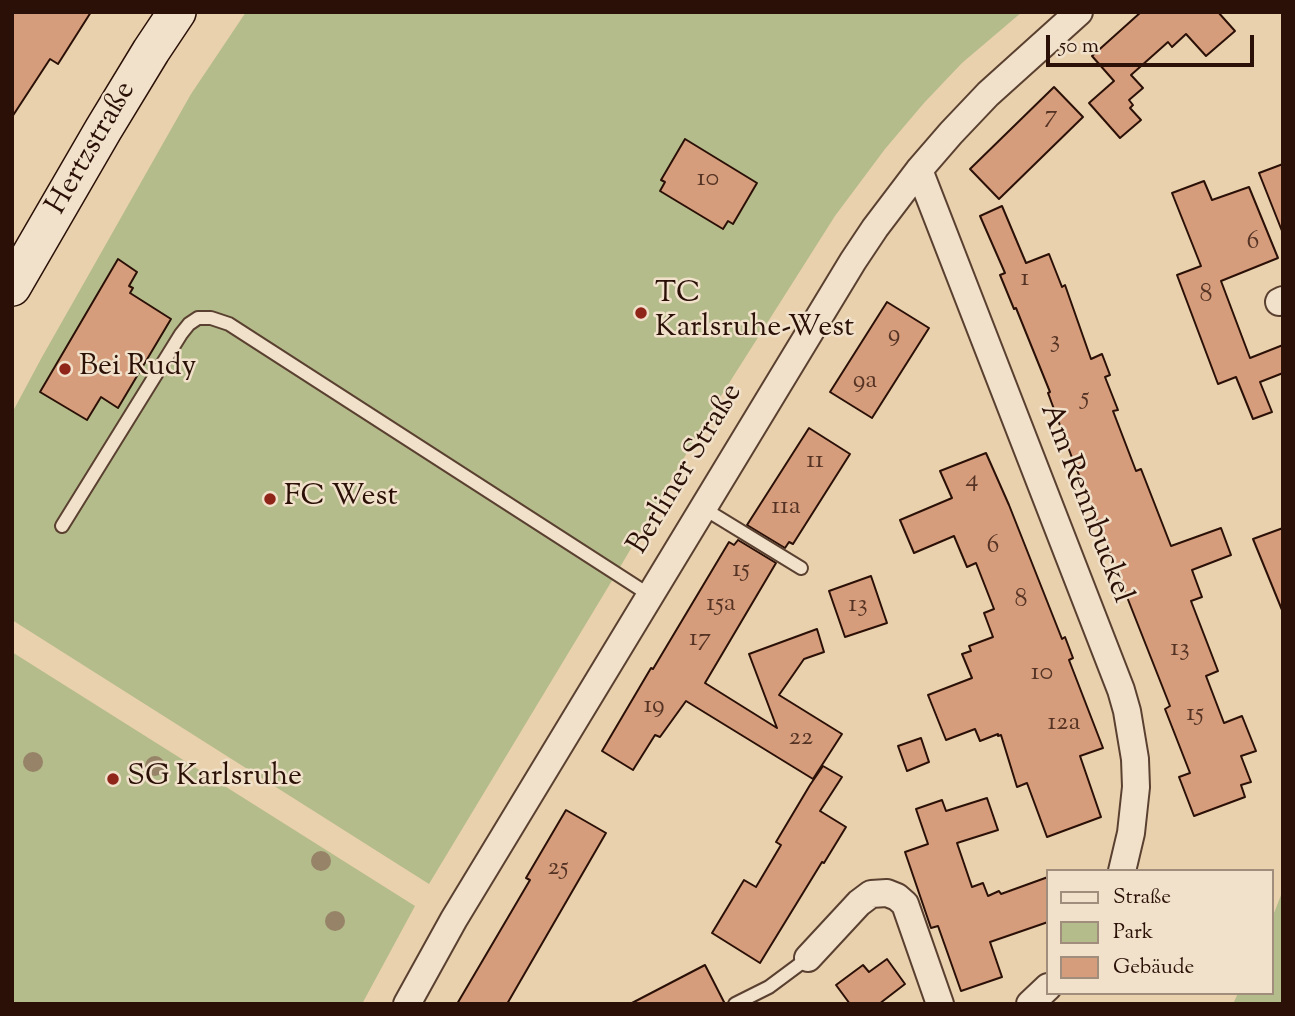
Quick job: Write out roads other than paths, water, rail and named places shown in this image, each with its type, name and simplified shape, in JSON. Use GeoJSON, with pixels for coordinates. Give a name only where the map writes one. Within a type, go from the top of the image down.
{"type":"FeatureCollection","features":[{"type":"Feature","properties":{"kind":"main road","name":"Hertzstraße"},"geometry":{"type":"LineString","coordinates":[[12,287],[103,130],[177,12]]}},
{"type":"Feature","properties":{"kind":"street","name":"Berliner Straße"},"geometry":{"type":"LineString","coordinates":[[407,1004],[454,919],[875,228],[951,133],[988,94],[1079,12]]}},
{"type":"Feature","properties":{"kind":"street","name":"Am Rennbuckel"},"geometry":{"type":"LineString","coordinates":[[919,170],[1121,690],[1135,759],[1136,787],[1131,833],[1122,869]]}},
{"type":"Feature","properties":{"kind":"street"},"geometry":{"type":"LineString","coordinates":[[808,958],[859,903],[871,894],[887,893],[905,904],[940,1004]]}},
{"type":"Feature","properties":{"kind":"street"},"geometry":{"type":"LineString","coordinates":[[1030,1004],[1046,989]]}},
{"type":"Feature","properties":{"kind":"lane"},"geometry":{"type":"LineString","coordinates":[[62,526],[181,334],[198,318],[211,318],[241,331],[651,596]]}},
{"type":"Feature","properties":{"kind":"lane"},"geometry":{"type":"LineString","coordinates":[[703,508],[801,568]]}},
{"type":"Feature","properties":{"kind":"lane"},"geometry":{"type":"LineString","coordinates":[[735,1004],[769,987],[808,958]]}},
{"type":"Feature","properties":{"kind":"place","name":"TC Karlsruhe-West"},"geometry":{"type":"Point","coordinates":[641,313]}},
{"type":"Feature","properties":{"kind":"place","name":"Bei Rudy"},"geometry":{"type":"Point","coordinates":[65,369]}},
{"type":"Feature","properties":{"kind":"place","name":"FC West"},"geometry":{"type":"Point","coordinates":[270,499]}},
{"type":"Feature","properties":{"kind":"place","name":"SG Karlsruhe"},"geometry":{"type":"Point","coordinates":[113,779]}}]}
